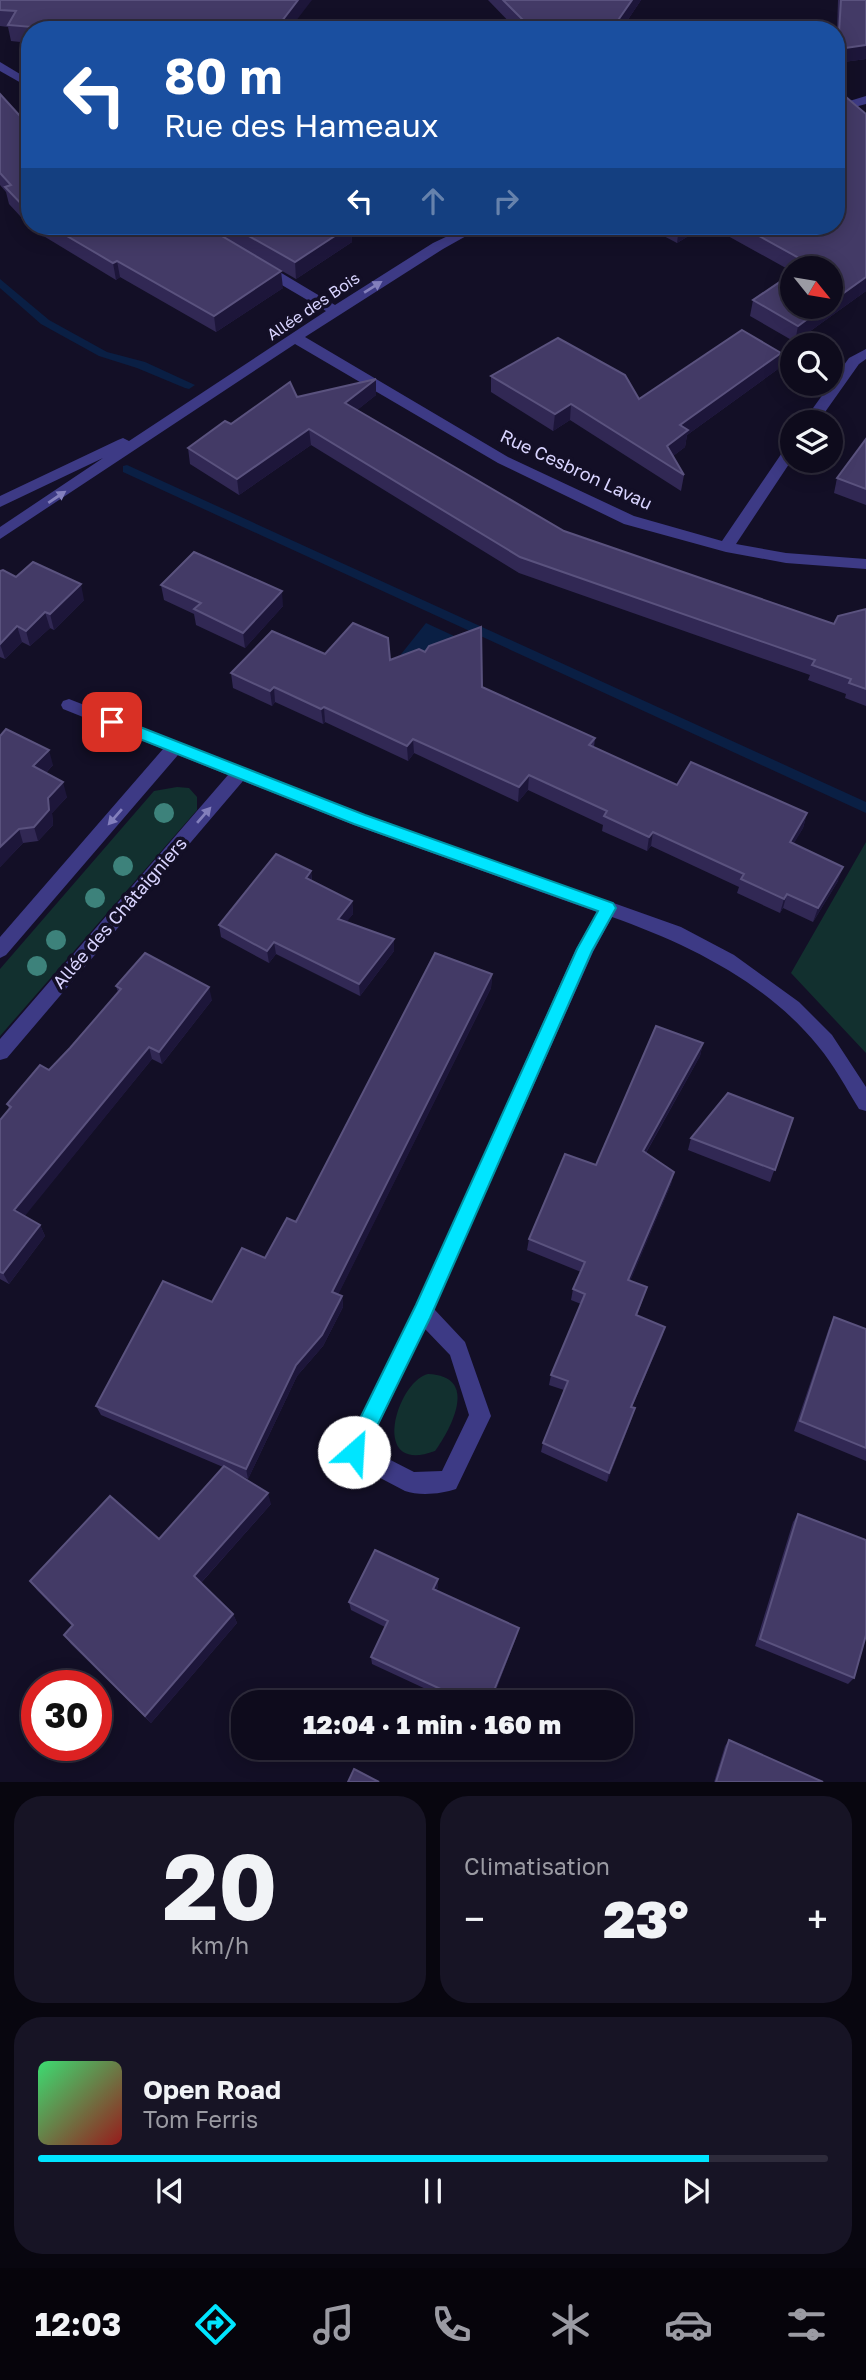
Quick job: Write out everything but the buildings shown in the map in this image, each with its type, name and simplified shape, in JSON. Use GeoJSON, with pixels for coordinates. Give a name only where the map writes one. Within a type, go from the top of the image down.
{"type":"FeatureCollection","features":[{"type":"Feature","properties":{"kind":"street"},"geometry":{"type":"LineString","coordinates":[[0,66],[21,79]]}},
{"type":"Feature","properties":{"kind":"street"},"geometry":{"type":"LineString","coordinates":[[845,106],[866,100]]}},
{"type":"Feature","properties":{"kind":"street","name":"Allée des Bois"},"geometry":{"type":"LineString","coordinates":[[0,534],[335,311],[460,235]]}},
{"type":"Feature","properties":{"kind":"street"},"geometry":{"type":"LineString","coordinates":[[248,259],[335,311]]}},
{"type":"Feature","properties":{"kind":"street","name":"Rue Cesbron Lavau"},"geometry":{"type":"LineString","coordinates":[[296,338],[503,460],[629,520],[726,547],[786,558],[866,565]]}},
{"type":"Feature","properties":{"kind":"street"},"geometry":{"type":"LineString","coordinates":[[819,410],[854,361],[866,353]]}},
{"type":"Feature","properties":{"kind":"street","name":"Allée des Bois"},"geometry":{"type":"LineString","coordinates":[[0,502],[52,475],[171,421]]}},
{"type":"Feature","properties":{"kind":"street"},"geometry":{"type":"LineString","coordinates":[[726,547],[780,466]]}},
{"type":"Feature","properties":{"kind":"street"},"geometry":{"type":"LineString","coordinates":[[69,705],[360,820],[675,932],[728,960],[793,1008],[825,1041],[866,1103]]}},
{"type":"Feature","properties":{"kind":"street"},"geometry":{"type":"LineString","coordinates":[[0,950],[176,747]]}},
{"type":"Feature","properties":{"kind":"street","name":"Allée des Châtaigniers"},"geometry":{"type":"LineString","coordinates":[[0,1052],[240,773]]}},
{"type":"Feature","properties":{"kind":"street"},"geometry":{"type":"LineString","coordinates":[[423,1312],[458,1349],[480,1416],[448,1482],[413,1483],[354,1452],[423,1312],[585,949],[608,908]]}},
{"type":"Feature","properties":{"kind":"green space"},"geometry":{"type":"Polygon","coordinates":[[[189,788],[197,797],[197,810],[0,1036],[0,969],[154,791],[189,788]]]}},
{"type":"Feature","properties":{"kind":"green space"},"geometry":{"type":"Polygon","coordinates":[[[866,842],[866,1053],[791,973],[866,842]]]}},
{"type":"Feature","properties":{"kind":"green space"},"geometry":{"type":"Polygon","coordinates":[[[428,1374],[444,1377],[453,1384],[457,1393],[457,1404],[454,1417],[435,1451],[414,1455],[401,1450],[395,1439],[395,1424],[407,1392],[417,1380],[428,1374]]]}},
{"type":"Feature","properties":{"kind":"water"},"geometry":{"type":"Polygon","coordinates":[[[426,623],[454,636],[422,675],[394,663],[426,623]]]}},
{"type":"Feature","properties":{"kind":"waterway"},"geometry":{"type":"LineString","coordinates":[[0,282],[45,322],[103,354],[141,365],[189,385]]}},
{"type":"Feature","properties":{"kind":"waterway"},"geometry":{"type":"LineString","coordinates":[[127,469],[866,808]]}},
{"type":"Feature","properties":{"kind":"route"},"geometry":{"type":"LineString","coordinates":[[112,722],[360,820],[608,908],[585,949],[423,1312],[354,1452]]}}]}
